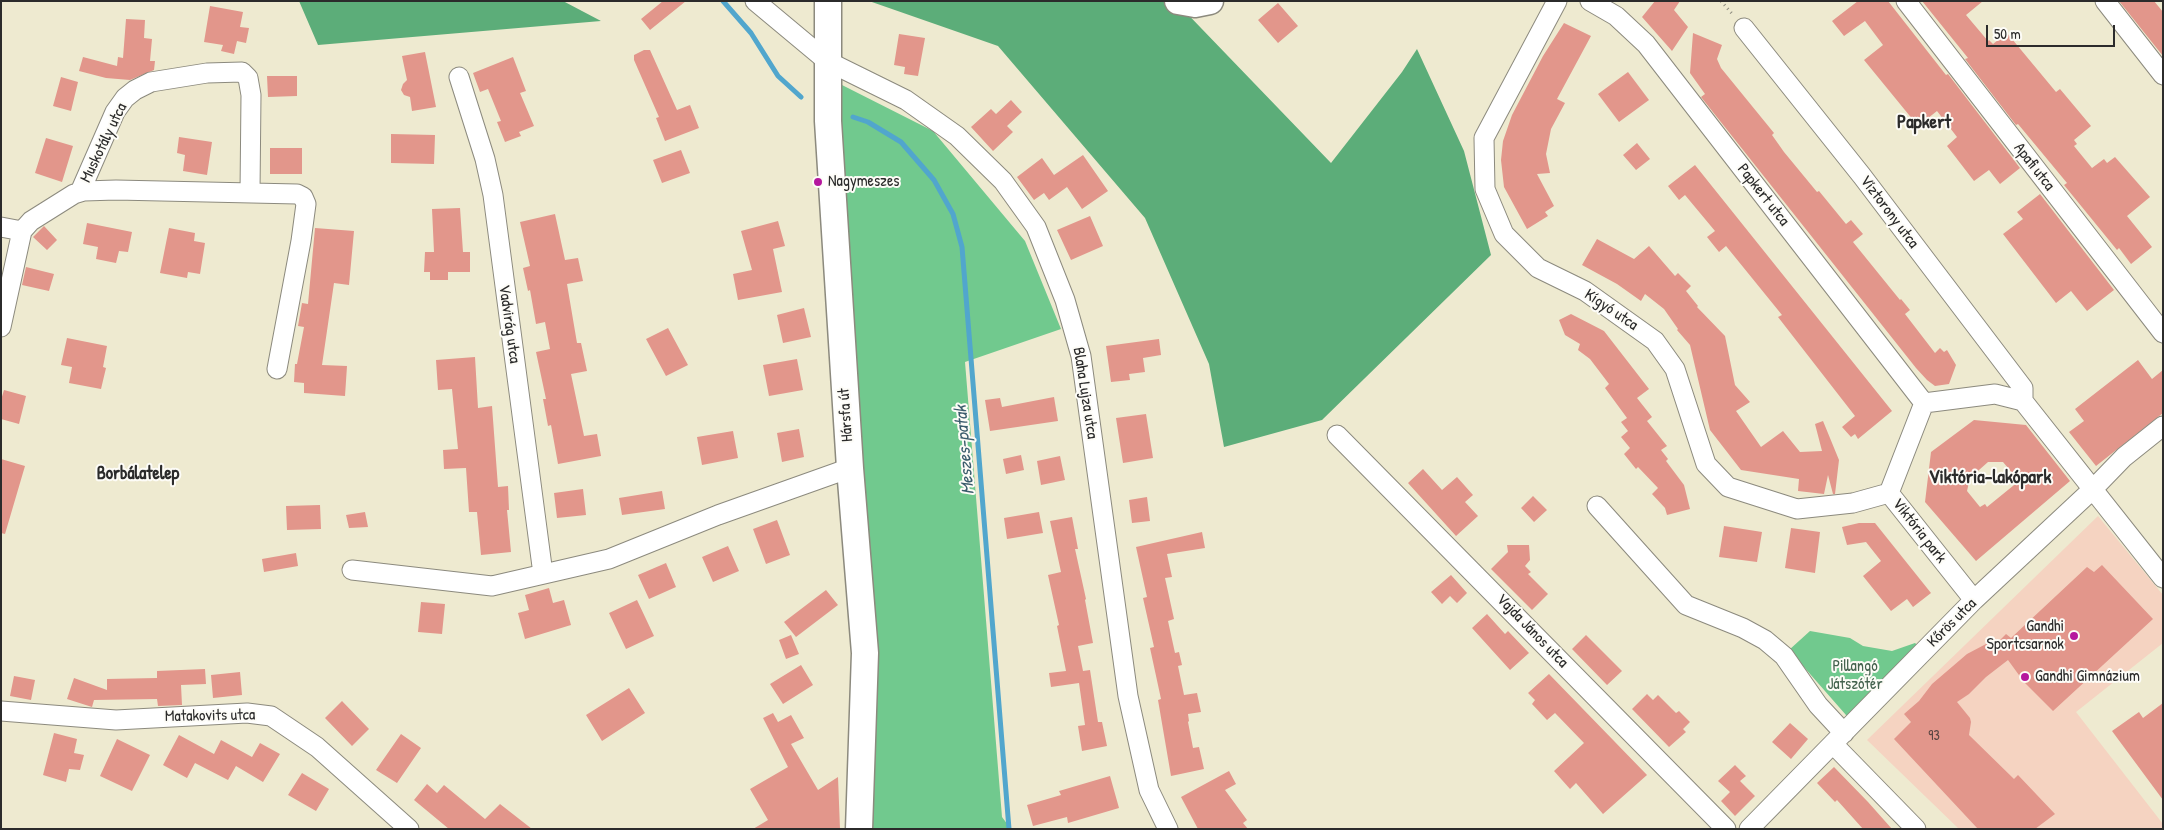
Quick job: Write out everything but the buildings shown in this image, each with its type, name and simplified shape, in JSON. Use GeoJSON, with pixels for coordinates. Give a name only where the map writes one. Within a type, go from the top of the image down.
{"type":"FeatureCollection","features":[{"type":"Feature","properties":{"kind":"street","name":"Blaha Lujza utca"},"geometry":{"type":"LineString","coordinates":[[755,1],[827,61],[906,100],[957,136],[1003,181],[1036,227],[1065,300],[1081,356],[1128,696],[1149,790],[1168,829]]}},
{"type":"Feature","properties":{"kind":"street"},"geometry":{"type":"LineString","coordinates":[[1178,1],[1196,4],[1210,1]]}},
{"type":"Feature","properties":{"kind":"street","name":"Kígyó utca"},"geometry":{"type":"LineString","coordinates":[[1557,1],[1484,138],[1485,189],[1504,234],[1538,268],[1585,292],[1655,340],[1675,369],[1706,464],[1728,487],[1797,509],[1853,503],[1889,493]]}},
{"type":"Feature","properties":{"kind":"street","name":"Papkert utca"},"geometry":{"type":"LineString","coordinates":[[1590,1],[1616,16],[1646,44],[1924,403]]}},
{"type":"Feature","properties":{"kind":"street","name":"Apafi utca"},"geometry":{"type":"LineString","coordinates":[[1906,1],[2163,333]]}},
{"type":"Feature","properties":{"kind":"street"},"geometry":{"type":"LineString","coordinates":[[2105,1],[2163,75]]}},
{"type":"Feature","properties":{"kind":"street","name":"Hársfa út"},"geometry":{"type":"LineString","coordinates":[[824,4],[828,121],[850,468],[865,653],[859,829]]}},
{"type":"Feature","properties":{"kind":"street","name":"Víztorony utca"},"geometry":{"type":"LineString","coordinates":[[1744,28],[1862,176],[2022,388],[2023,401]]}},
{"type":"Feature","properties":{"kind":"street","name":"Muskotály utca"},"geometry":{"type":"LineString","coordinates":[[80,192],[115,112],[125,98],[135,90],[151,82],[207,73],[242,72],[248,78],[251,95],[250,192]]}},
{"type":"Feature","properties":{"kind":"street","name":"Vadvirág utca"},"geometry":{"type":"LineString","coordinates":[[459,77],[485,159],[493,195],[543,574]]}},
{"type":"Feature","properties":{"kind":"street","name":"Muskotály utca"},"geometry":{"type":"LineString","coordinates":[[22,231],[31,221],[54,205],[80,192],[116,190],[250,192],[297,194],[303,197],[306,204],[301,241],[277,369]]}},
{"type":"Feature","properties":{"kind":"street"},"geometry":{"type":"LineString","coordinates":[[1,227],[22,231],[1,327]]}},
{"type":"Feature","properties":{"kind":"street"},"geometry":{"type":"LineString","coordinates":[[1924,403],[1995,394],[2023,401],[2163,578]]}},
{"type":"Feature","properties":{"kind":"street","name":"Viktória park"},"geometry":{"type":"LineString","coordinates":[[1924,403],[1889,493],[1974,600]]}},
{"type":"Feature","properties":{"kind":"street","name":"Kőrös utca"},"geometry":{"type":"LineString","coordinates":[[1749,829],[1974,600],[2093,489],[2124,457],[2163,426]]}},
{"type":"Feature","properties":{"kind":"street","name":"Vajda János utca"},"geometry":{"type":"LineString","coordinates":[[1337,435],[1726,829]]}},
{"type":"Feature","properties":{"kind":"street"},"geometry":{"type":"LineString","coordinates":[[352,570],[492,586],[609,559],[718,515],[850,468]]}},
{"type":"Feature","properties":{"kind":"street"},"geometry":{"type":"LineString","coordinates":[[1597,506],[1686,605],[1743,628],[1765,640],[1784,656],[1839,738],[1916,829]]}},
{"type":"Feature","properties":{"kind":"street","name":"Matakovits utca"},"geometry":{"type":"LineString","coordinates":[[1,711],[116,720],[247,713],[271,716],[317,746],[409,829]]}},
{"type":"Feature","properties":{"kind":"shaded area","name":"Gandhi Gimnázium"},"geometry":{"type":"Polygon","coordinates":[[[2098,516],[2163,595],[2163,643],[2076,712],[2163,824],[2163,829],[1959,829],[1867,740],[2098,516]]]}},
{"type":"Feature","properties":{"kind":"green space"},"geometry":{"type":"Polygon","coordinates":[[[299,1],[563,1],[601,21],[318,45],[299,1]]]}},
{"type":"Feature","properties":{"kind":"green space"},"geometry":{"type":"Polygon","coordinates":[[[869,1],[1175,1],[1331,163],[1402,72],[1417,49],[1464,151],[1491,255],[1322,420],[1224,447],[1209,364],[1145,218],[998,46],[869,1]]]}},
{"type":"Feature","properties":{"kind":"green space"},"geometry":{"type":"Polygon","coordinates":[[[840,84],[933,131],[1025,241],[1061,329],[965,362],[1002,817],[1011,829],[866,829],[840,84]]]}},
{"type":"Feature","properties":{"kind":"green space","name":"Pillangó Játszótér"},"geometry":{"type":"Polygon","coordinates":[[[1810,631],[1850,638],[1863,646],[1892,651],[1915,643],[1924,651],[1853,723],[1789,650],[1810,631]]]}},
{"type":"Feature","properties":{"kind":"waterway","name":"Meszes-patak"},"geometry":{"type":"LineString","coordinates":[[723,1],[751,33],[778,76],[801,97]]}},
{"type":"Feature","properties":{"kind":"waterway","name":"Meszes-patak"},"geometry":{"type":"LineString","coordinates":[[853,117],[868,122],[901,142],[934,180],[953,214],[962,247],[1009,829]]}},
{"type":"Feature","properties":{"kind":"place","name":"Nagymeszes"},"geometry":{"type":"Point","coordinates":[818,182]}},
{"type":"Feature","properties":{"kind":"place","name":"Gandhi Sportcsarnok"},"geometry":{"type":"Point","coordinates":[2074,636]}},
{"type":"Feature","properties":{"kind":"place","name":"Gandhi Gimnázium"},"geometry":{"type":"Point","coordinates":[2025,677]}},
{"type":"Feature","properties":{"kind":"district","name":"Papkert"},"geometry":{"type":"Point","coordinates":[1924,123]}},
{"type":"Feature","properties":{"kind":"district","name":"Borbálatelep"},"geometry":{"type":"Point","coordinates":[138,474]}},
{"type":"Feature","properties":{"kind":"district","name":"Viktória-lakópark"},"geometry":{"type":"Point","coordinates":[1990,478]}}]}
